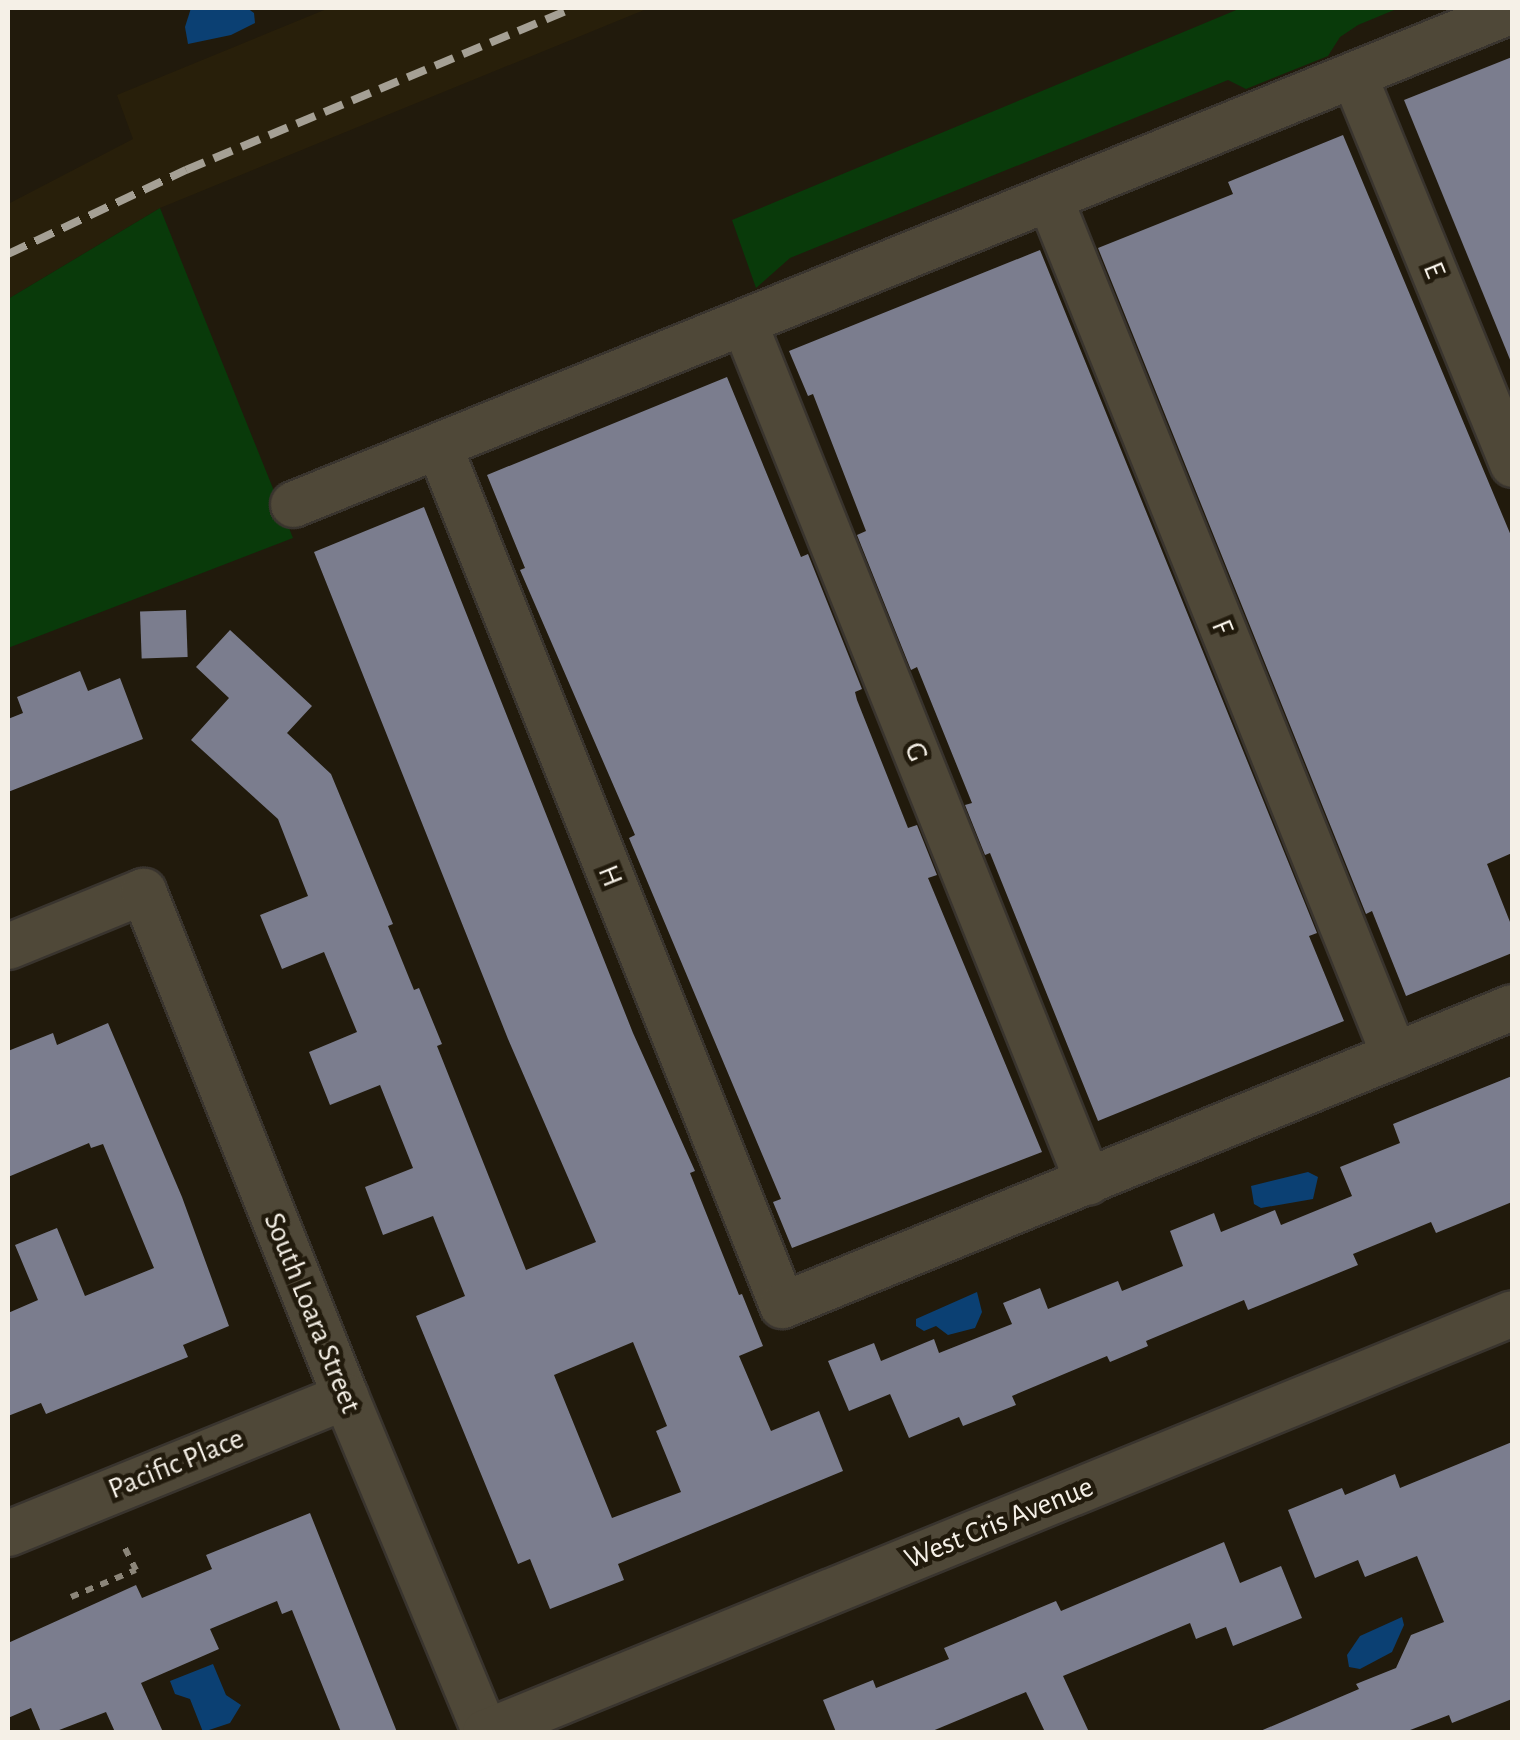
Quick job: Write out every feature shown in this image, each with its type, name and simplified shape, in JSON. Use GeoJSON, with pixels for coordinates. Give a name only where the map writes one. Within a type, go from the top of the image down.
{"type":"FeatureCollection","features":[{"type":"Feature","properties":{"kind":"street"},"geometry":{"type":"LineString","coordinates":[[293,504],[1512,10]]}},
{"type":"Feature","properties":{"kind":"street","name":"E"},"geometry":{"type":"LineString","coordinates":[[1354,76],[1512,464]]}},
{"type":"Feature","properties":{"kind":"street","name":"F"},"geometry":{"type":"LineString","coordinates":[[1050,200],[1394,1055]]}},
{"type":"Feature","properties":{"kind":"street","name":"G"},"geometry":{"type":"LineString","coordinates":[[744,323],[1088,1182]]}},
{"type":"Feature","properties":{"kind":"street","name":"H"},"geometry":{"type":"LineString","coordinates":[[439,446],[782,1305],[1512,1007]]}},
{"type":"Feature","properties":{"kind":"street","name":"South Loara Street"},"geometry":{"type":"LineString","coordinates":[[8,946],[144,891],[344,1396],[485,1732]]}},
{"type":"Feature","properties":{"kind":"street","name":"West Cris Avenue"},"geometry":{"type":"LineString","coordinates":[[485,1732],[1512,1313]]}},
{"type":"Feature","properties":{"kind":"street","name":"Pacific Place"},"geometry":{"type":"LineString","coordinates":[[8,1533],[344,1396]]}},
{"type":"Feature","properties":{"kind":"path"},"geometry":{"type":"LineString","coordinates":[[71,1597],[136,1570],[124,1546]]}},
{"type":"Feature","properties":{"kind":"shaded area"},"geometry":{"type":"Polygon","coordinates":[[[329,8],[649,8],[160,208],[8,299],[8,204],[133,139],[117,95],[329,8]]]}},
{"type":"Feature","properties":{"kind":"green space"},"geometry":{"type":"Polygon","coordinates":[[[1241,8],[1399,8],[1340,37],[1328,56],[1246,89],[1228,80],[790,258],[756,288],[732,220],[1241,8]]]}},
{"type":"Feature","properties":{"kind":"green space"},"geometry":{"type":"Polygon","coordinates":[[[160,208],[293,538],[8,648],[8,299],[160,208]]]}},
{"type":"Feature","properties":{"kind":"water"},"geometry":{"type":"Polygon","coordinates":[[[191,8],[247,8],[254,13],[255,23],[231,35],[188,44],[185,27],[191,8]]]}},
{"type":"Feature","properties":{"kind":"water"},"geometry":{"type":"Polygon","coordinates":[[[1308,1172],[1318,1177],[1313,1199],[1261,1208],[1254,1204],[1251,1186],[1308,1172]]]}},
{"type":"Feature","properties":{"kind":"water"},"geometry":{"type":"Polygon","coordinates":[[[977,1292],[982,1312],[975,1328],[948,1335],[936,1326],[924,1331],[916,1326],[916,1319],[977,1292]]]}},
{"type":"Feature","properties":{"kind":"water"},"geometry":{"type":"Polygon","coordinates":[[[1402,1617],[1404,1625],[1392,1652],[1360,1669],[1349,1667],[1347,1655],[1360,1636],[1402,1617]]]}},
{"type":"Feature","properties":{"kind":"water"},"geometry":{"type":"Polygon","coordinates":[[[213,1664],[226,1695],[241,1705],[230,1723],[203,1732],[190,1699],[175,1694],[170,1681],[213,1664]]]}},
{"type":"Feature","properties":{"kind":"building"},"geometry":{"type":"Polygon","coordinates":[[[1512,57],[1512,362],[1511,362],[1404,100],[1512,57]]]}},
{"type":"Feature","properties":{"kind":"building"},"geometry":{"type":"Polygon","coordinates":[[[1343,135],[1512,538],[1512,853],[1487,864],[1512,927],[1512,953],[1406,996],[1372,911],[1366,914],[1098,248],[1233,194],[1228,182],[1343,135]]]}},
{"type":"Feature","properties":{"kind":"building"},"geometry":{"type":"Polygon","coordinates":[[[1040,250],[1317,933],[1309,936],[1344,1021],[1098,1121],[990,853],[985,855],[965,805],[972,803],[917,667],[911,670],[857,535],[866,531],[813,394],[808,396],[789,351],[1040,250]]]}},
{"type":"Feature","properties":{"kind":"building"},"geometry":{"type":"Polygon","coordinates":[[[727,377],[801,557],[808,554],[862,689],[855,692],[857,700],[908,828],[917,825],[937,875],[928,878],[1042,1152],[792,1248],[773,1202],[781,1199],[629,838],[635,835],[520,570],[525,568],[487,475],[727,377]]]}},
{"type":"Feature","properties":{"kind":"building"},"geometry":{"type":"Polygon","coordinates":[[[424,507],[633,1033],[695,1171],[690,1173],[763,1346],[739,1356],[771,1431],[819,1411],[843,1471],[618,1564],[624,1580],[550,1609],[530,1559],[518,1564],[416,1316],[465,1296],[433,1216],[383,1235],[365,1187],[413,1168],[380,1085],[330,1105],[309,1052],[357,1032],[324,952],[282,969],[260,915],[308,896],[278,819],[191,740],[229,698],[196,667],[230,630],[312,706],[287,733],[331,774],[393,924],[388,926],[414,990],[419,988],[442,1044],[437,1046],[526,1270],[596,1242],[508,1039],[314,552],[424,507]],[[633,1342],[554,1375],[612,1518],[681,1492],[656,1431],[667,1426],[633,1342]]]}},
{"type":"Feature","properties":{"kind":"building"},"geometry":{"type":"Polygon","coordinates":[[[186,610],[188,657],[142,659],[140,612],[186,610]]]}},
{"type":"Feature","properties":{"kind":"building"},"geometry":{"type":"Polygon","coordinates":[[[80,671],[88,691],[120,678],[143,739],[8,792],[8,719],[23,713],[17,697],[80,671]]]}},
{"type":"Feature","properties":{"kind":"building"},"geometry":{"type":"Polygon","coordinates":[[[108,1023],[182,1197],[229,1326],[183,1345],[188,1357],[46,1414],[41,1403],[8,1416],[8,1313],[38,1300],[15,1245],[57,1228],[85,1296],[154,1268],[103,1144],[91,1148],[89,1143],[8,1177],[8,1051],[53,1033],[57,1045],[108,1023]]]}},
{"type":"Feature","properties":{"kind":"building"},"geometry":{"type":"Polygon","coordinates":[[[1512,1076],[1512,1202],[1436,1233],[1431,1222],[1353,1254],[1358,1265],[1248,1310],[1244,1300],[1146,1341],[1148,1346],[1110,1362],[1107,1356],[1012,1396],[1016,1405],[963,1426],[959,1417],[909,1438],[890,1394],[849,1411],[828,1361],[874,1343],[881,1361],[934,1339],[939,1353],[1012,1324],[1003,1303],[1040,1288],[1048,1309],[1118,1281],[1122,1291],[1183,1266],[1170,1231],[1214,1213],[1221,1232],[1275,1210],[1281,1225],[1352,1196],[1340,1167],[1400,1143],[1393,1124],[1512,1076]]]}},
{"type":"Feature","properties":{"kind":"building"},"geometry":{"type":"Polygon","coordinates":[[[1512,1442],[1512,1699],[1452,1723],[1449,1715],[1405,1732],[1258,1732],[1359,1689],[1356,1684],[1396,1668],[1411,1635],[1444,1622],[1417,1556],[1365,1577],[1358,1560],[1315,1578],[1288,1510],[1342,1488],[1345,1495],[1395,1474],[1400,1488],[1512,1442]]]}},
{"type":"Feature","properties":{"kind":"building"},"geometry":{"type":"Polygon","coordinates":[[[310,1513],[397,1732],[341,1732],[292,1610],[282,1614],[277,1601],[210,1629],[219,1649],[141,1683],[163,1732],[115,1732],[106,1712],[54,1732],[41,1732],[31,1708],[8,1718],[8,1643],[136,1585],[142,1598],[212,1569],[206,1555],[310,1513]]]}},
{"type":"Feature","properties":{"kind":"building"},"geometry":{"type":"Polygon","coordinates":[[[1224,1542],[1240,1583],[1281,1566],[1302,1618],[1233,1646],[1226,1627],[1196,1639],[1190,1623],[1063,1676],[1089,1732],[1045,1732],[1026,1692],[930,1732],[836,1732],[823,1700],[873,1680],[876,1688],[949,1659],[944,1648],[1056,1601],[1061,1611],[1224,1542]]]}},
{"type":"Feature","properties":{"kind":"railway"},"geometry":{"type":"LineString","coordinates":[[8,254],[186,170],[573,8]]}}]}
